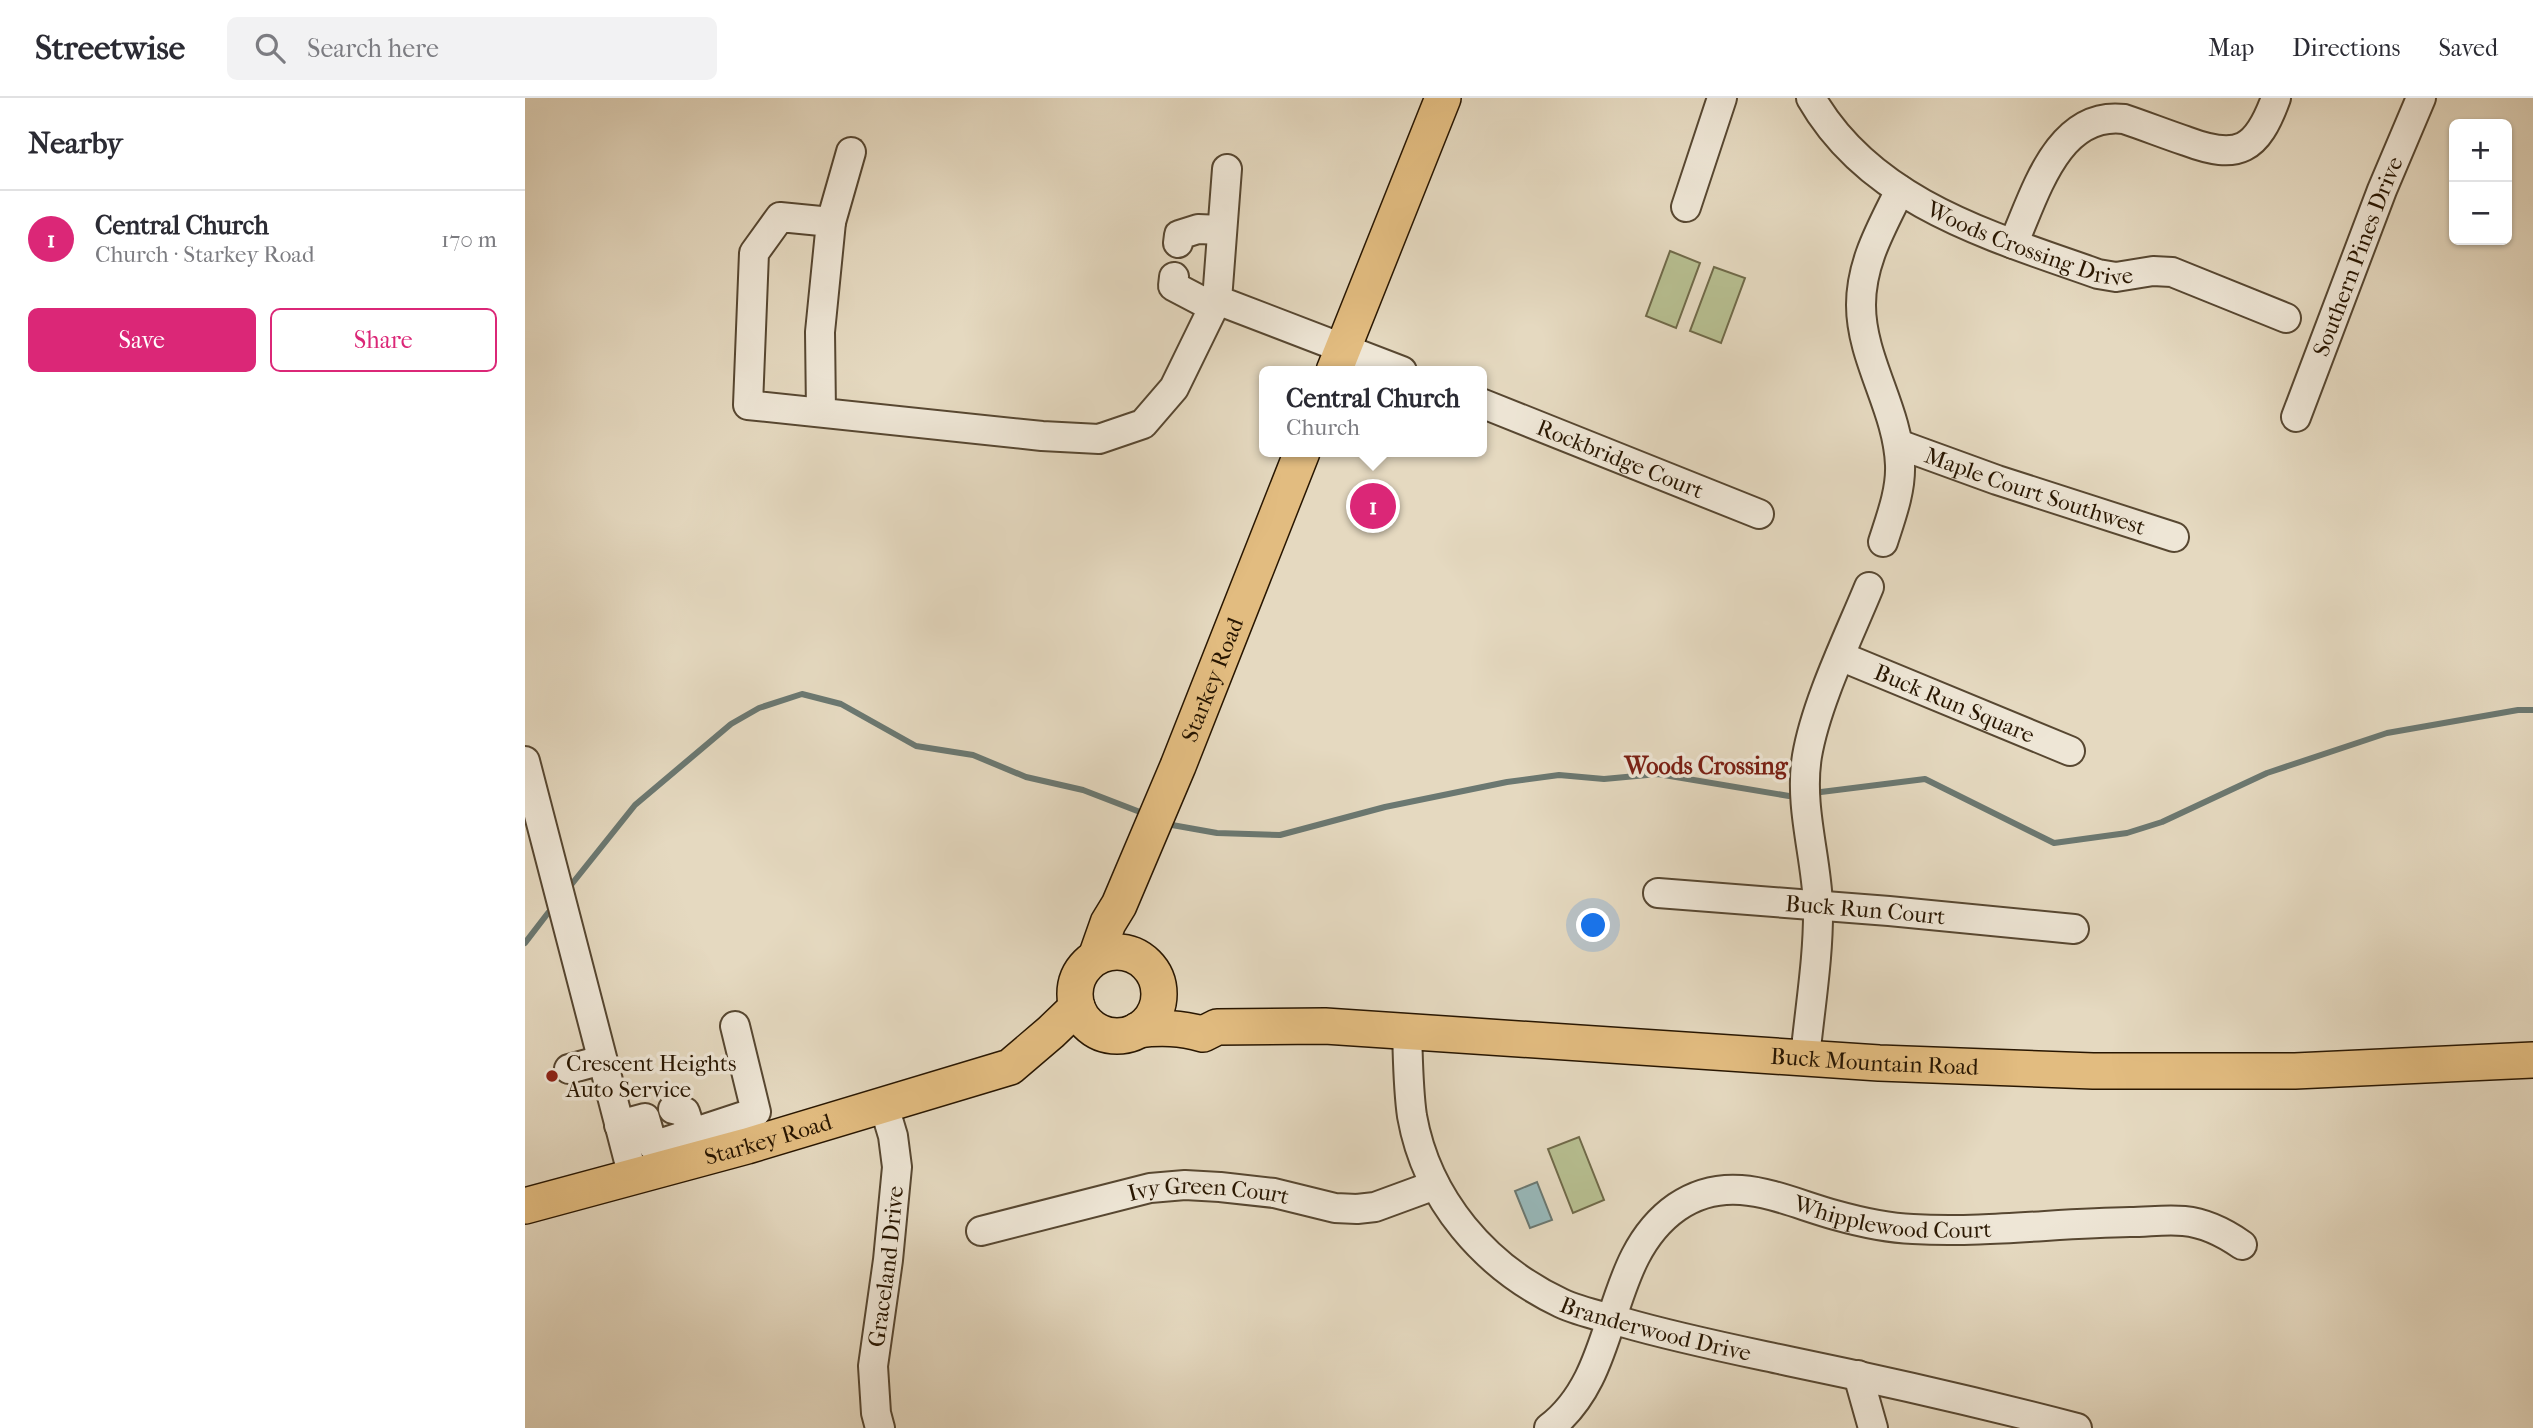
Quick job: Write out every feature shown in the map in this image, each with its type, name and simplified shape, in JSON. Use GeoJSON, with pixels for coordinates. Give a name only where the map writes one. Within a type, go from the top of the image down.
{"type":"FeatureCollection","features":[{"type":"Feature","properties":{"kind":"main road"},"geometry":{"type":"LineString","coordinates":[[1338,359],[1443,98]]}},
{"type":"Feature","properties":{"kind":"main road","name":"Starkey Road"},"geometry":{"type":"LineString","coordinates":[[1097,957],[1108,923],[1119,905],[1174,776],[1300,457]]}},
{"type":"Feature","properties":{"kind":"main road"},"geometry":{"type":"LineString","coordinates":[[1119,905],[1137,956]]}},
{"type":"Feature","properties":{"kind":"main road"},"geometry":{"type":"LineString","coordinates":[[1109,952],[1137,956],[1147,964],[1159,986],[1159,999],[1148,1022],[1122,1032],[1089,1024],[1077,1007],[1075,992],[1078,978],[1085,966],[1109,952]]}},
{"type":"Feature","properties":{"kind":"main road"},"geometry":{"type":"LineString","coordinates":[[1159,986],[1178,1002],[1209,1017],[1217,1027]]}},
{"type":"Feature","properties":{"kind":"main road","name":"Starkey Road"},"geometry":{"type":"LineString","coordinates":[[525,1206],[632,1177],[696,1146],[884,1106],[1010,1067],[1077,1007]]}},
{"type":"Feature","properties":{"kind":"main road","name":"Buck Mountain Road"},"geometry":{"type":"LineString","coordinates":[[1122,1032],[1161,1027],[1180,1028],[1203,1034],[1217,1027],[1325,1026],[1879,1063],[2093,1071],[2295,1071],[2533,1060]]}},
{"type":"Feature","properties":{"kind":"main road","name":"Starkey Road"},"geometry":{"type":"LineString","coordinates":[[1010,1067],[1031,1070],[1048,1063],[1070,1048],[1122,1032]]}},
{"type":"Feature","properties":{"kind":"street"},"geometry":{"type":"LineString","coordinates":[[1686,207],[1722,98]]}},
{"type":"Feature","properties":{"kind":"street","name":"Woods Crossing Drive"},"geometry":{"type":"LineString","coordinates":[[1811,98],[1822,118],[1844,145],[1900,190],[1947,218],[2098,274],[2116,277],[2153,271],[2172,272],[2286,318]]}},
{"type":"Feature","properties":{"kind":"street"},"geometry":{"type":"LineString","coordinates":[[2013,244],[2047,169],[2067,138],[2111,108],[2124,119],[2206,149],[2236,150],[2251,142],[2263,130],[2276,98]]}},
{"type":"Feature","properties":{"kind":"street","name":"Southern Pines Drive"},"geometry":{"type":"LineString","coordinates":[[2296,417],[2382,190],[2421,98]]}},
{"type":"Feature","properties":{"kind":"street"},"geometry":{"type":"LineString","coordinates":[[821,412],[820,332],[831,222],[851,152]]}},
{"type":"Feature","properties":{"kind":"street"},"geometry":{"type":"LineString","coordinates":[[831,222],[780,217],[754,253],[748,405],[1042,436],[1099,439],[1143,424],[1174,388],[1215,303],[1227,169]]}},
{"type":"Feature","properties":{"kind":"street"},"geometry":{"type":"LineString","coordinates":[[1883,542],[1898,491],[1898,444],[1864,336],[1861,306],[1863,280],[1871,250],[1900,190]]}},
{"type":"Feature","properties":{"kind":"street"},"geometry":{"type":"LineString","coordinates":[[1178,243],[1179,235],[1198,229],[1222,230]]}},
{"type":"Feature","properties":{"kind":"street"},"geometry":{"type":"LineString","coordinates":[[1174,277],[1173,286],[1338,359],[1375,366]]}},
{"type":"Feature","properties":{"kind":"street","name":"Rockbridge Court"},"geometry":{"type":"LineString","coordinates":[[1487,405],[1759,514]]}},
{"type":"Feature","properties":{"kind":"street","name":"Maple Court Southwest"},"geometry":{"type":"LineString","coordinates":[[1898,444],[1997,480],[2174,537]]}},
{"type":"Feature","properties":{"kind":"street"},"geometry":{"type":"LineString","coordinates":[[1805,1058],[1818,905],[1815,862],[1806,810],[1807,756],[1816,721],[1869,587]]}},
{"type":"Feature","properties":{"kind":"street","name":"Buck Run Square"},"geometry":{"type":"LineString","coordinates":[[1840,656],[2070,751]]}},
{"type":"Feature","properties":{"kind":"street"},"geometry":{"type":"LineString","coordinates":[[525,761],[602,1060],[648,1117],[653,1146],[696,1146],[756,1112],[735,1026]]}},
{"type":"Feature","properties":{"kind":"street","name":"Buck Run Court"},"geometry":{"type":"LineString","coordinates":[[1658,893],[2074,929]]}},
{"type":"Feature","properties":{"kind":"street","name":"Branderwood Drive"},"geometry":{"type":"LineString","coordinates":[[1407,1031],[1412,1116],[1435,1185],[1454,1217],[1472,1238],[1503,1269],[1530,1287],[1565,1305],[1683,1339],[1858,1375],[2077,1428]]}},
{"type":"Feature","properties":{"kind":"street"},"geometry":{"type":"LineString","coordinates":[[569,1069],[602,1060]]}},
{"type":"Feature","properties":{"kind":"street","name":"Graceland Drive"},"geometry":{"type":"LineString","coordinates":[[880,1428],[876,1413],[873,1366],[888,1260],[897,1167],[893,1136],[884,1106]]}},
{"type":"Feature","properties":{"kind":"street"},"geometry":{"type":"LineString","coordinates":[[648,1117],[685,1112],[696,1146]]}},
{"type":"Feature","properties":{"kind":"street"},"geometry":{"type":"LineString","coordinates":[[632,1177],[648,1117]]}},
{"type":"Feature","properties":{"kind":"street","name":"Ivy Green Court"},"geometry":{"type":"LineString","coordinates":[[981,1231],[1150,1188],[1220,1186],[1274,1193],[1335,1208],[1357,1209],[1375,1206],[1435,1185]]}},
{"type":"Feature","properties":{"kind":"street","name":"Whipplewood Court"},"geometry":{"type":"LineString","coordinates":[[1549,1428],[1575,1403],[1589,1380],[1632,1262],[1644,1241],[1678,1206],[1699,1196],[1722,1190],[1745,1189],[1767,1193],[1864,1223],[1911,1229],[1958,1230],[2081,1222],[2184,1221],[2208,1227],[2242,1245]]}},
{"type":"Feature","properties":{"kind":"street"},"geometry":{"type":"LineString","coordinates":[[1858,1375],[1873,1428]]}},
{"type":"Feature","properties":{"kind":"green space"},"geometry":{"type":"Polygon","coordinates":[[[1670,251],[1700,263],[1676,328],[1646,316],[1670,251]]]}},
{"type":"Feature","properties":{"kind":"green space"},"geometry":{"type":"Polygon","coordinates":[[[1714,267],[1745,278],[1721,343],[1690,331],[1714,267]]]}},
{"type":"Feature","properties":{"kind":"green space"},"geometry":{"type":"Polygon","coordinates":[[[1579,1137],[1604,1200],[1573,1213],[1548,1149],[1579,1137]]]}},
{"type":"Feature","properties":{"kind":"water"},"geometry":{"type":"Polygon","coordinates":[[[1537,1182],[1552,1220],[1530,1228],[1515,1191],[1537,1182]]]}},
{"type":"Feature","properties":{"kind":"waterway"},"geometry":{"type":"LineString","coordinates":[[571,885],[635,805],[731,724],[759,708],[802,694],[841,704],[916,746],[973,755],[1026,777],[1083,790],[1140,812]]}},
{"type":"Feature","properties":{"kind":"waterway"},"geometry":{"type":"LineString","coordinates":[[1821,792],[1925,779],[2054,843],[2127,833],[2162,822],[2267,773],[2387,733],[2518,710],[2533,710]]}},
{"type":"Feature","properties":{"kind":"waterway"},"geometry":{"type":"LineString","coordinates":[[1172,825],[1217,833],[1280,835],[1385,807],[1507,782],[1559,775],[1604,779],[1658,774],[1789,796]]}},
{"type":"Feature","properties":{"kind":"waterway"},"geometry":{"type":"LineString","coordinates":[[525,943],[548,913]]}},
{"type":"Feature","properties":{"kind":"place","name":"Central Church"},"geometry":{"type":"Point","coordinates":[1373,506]}},
{"type":"Feature","properties":{"kind":"place","name":"Crescent Heights Auto Service"},"geometry":{"type":"Point","coordinates":[552,1076]}},
{"type":"Feature","properties":{"kind":"district","name":"Woods Crossing"},"geometry":{"type":"Point","coordinates":[1706,766]}}]}
